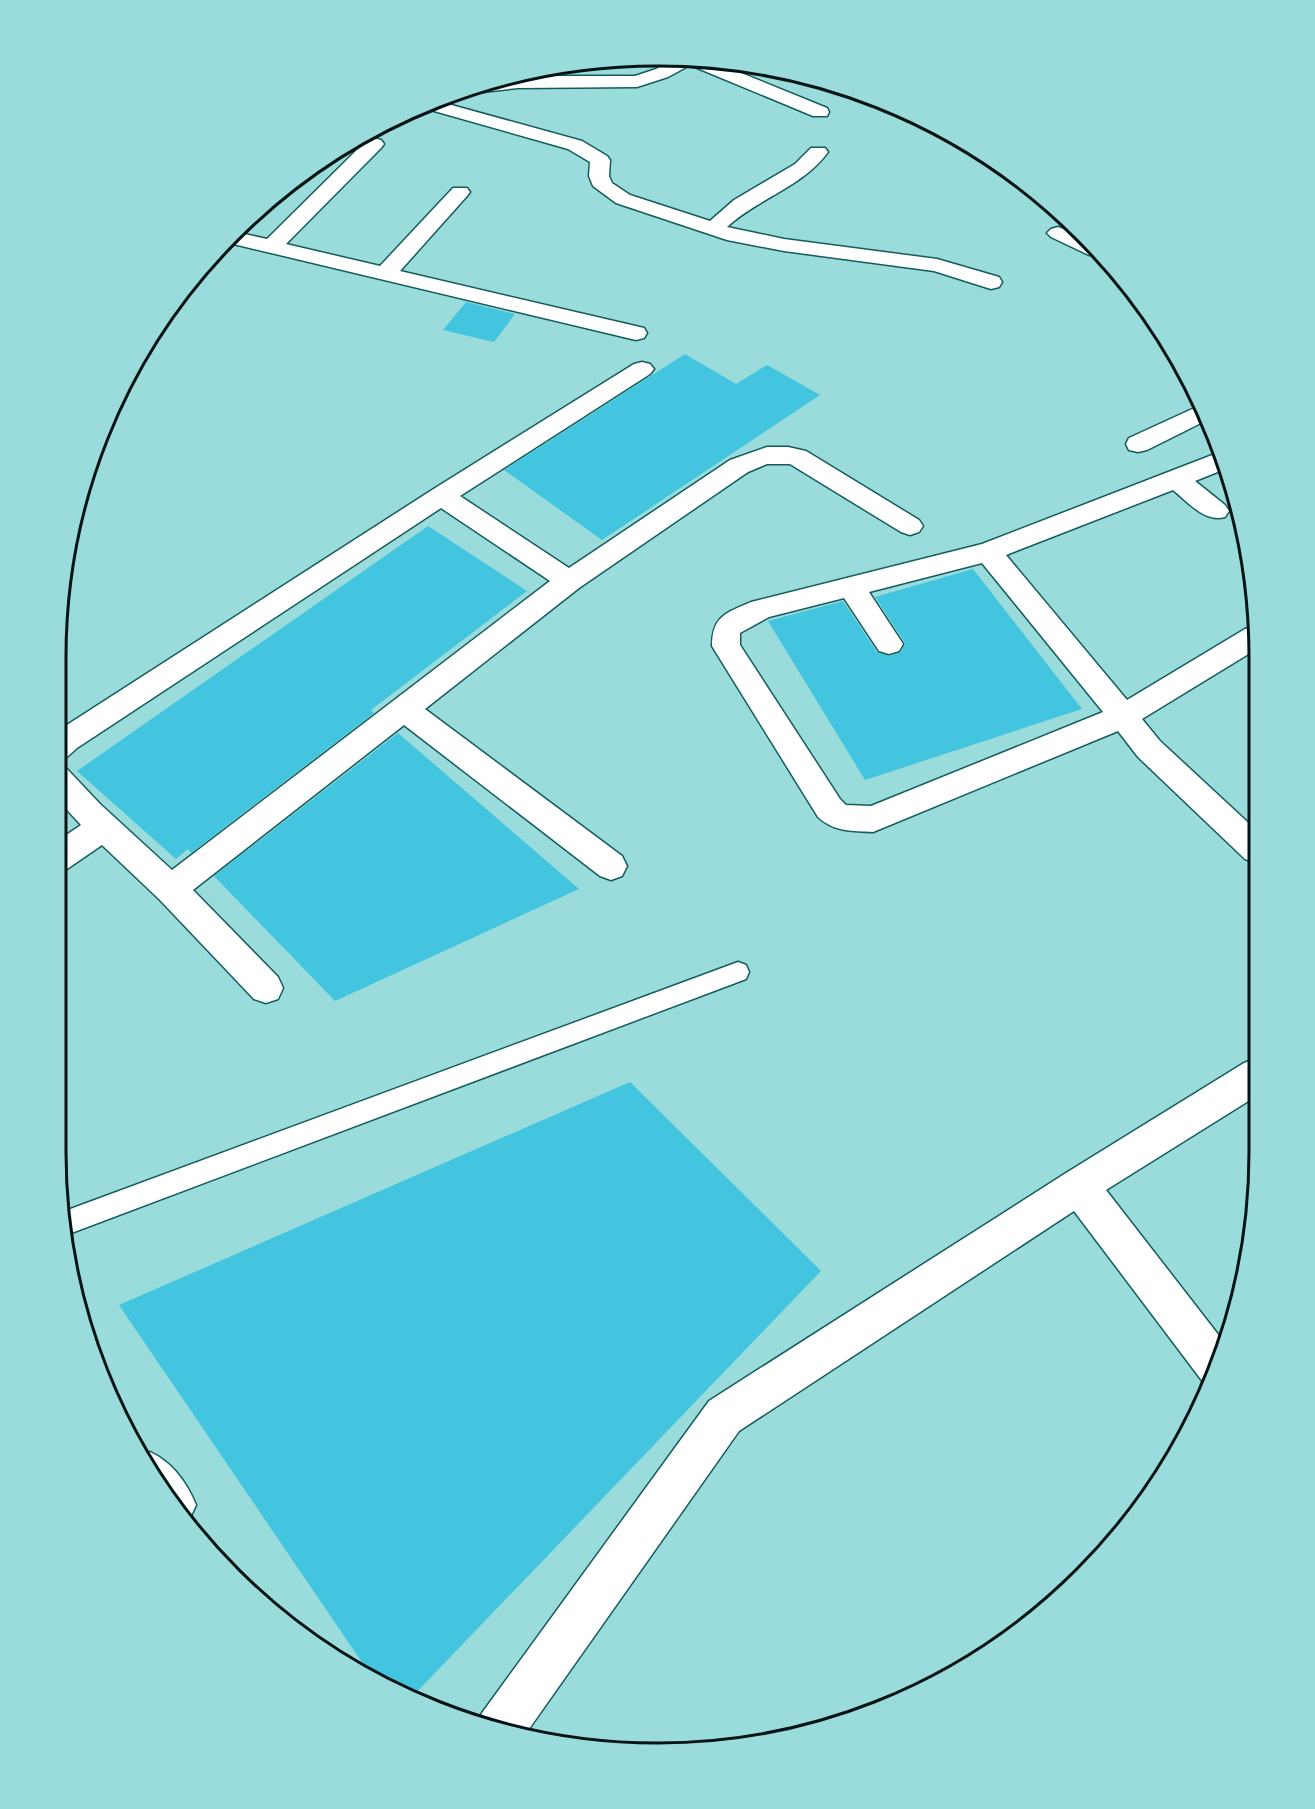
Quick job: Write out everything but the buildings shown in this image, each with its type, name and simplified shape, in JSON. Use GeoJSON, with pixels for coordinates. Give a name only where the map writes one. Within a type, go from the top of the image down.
{"type":"FeatureCollection","features":[{"type":"Feature","properties":{"kind":"street"},"geometry":{"type":"LineString","coordinates":[[521,82],[637,81],[675,66]]}},
{"type":"Feature","properties":{"kind":"street"},"geometry":{"type":"LineString","coordinates":[[713,69],[820,112]]}},
{"type":"Feature","properties":{"kind":"street"},"geometry":{"type":"LineString","coordinates":[[440,107],[574,145],[600,160],[599,176],[603,186],[623,199],[734,236],[784,245],[937,265],[991,282]]}},
{"type":"Feature","properties":{"kind":"street"},"geometry":{"type":"LineString","coordinates":[[271,247],[374,144]]}},
{"type":"Feature","properties":{"kind":"street"},"geometry":{"type":"LineString","coordinates":[[713,229],[738,206],[794,175],[818,152]]}},
{"type":"Feature","properties":{"kind":"street"},"geometry":{"type":"LineString","coordinates":[[384,275],[460,192]]}},
{"type":"Feature","properties":{"kind":"street"},"geometry":{"type":"LineString","coordinates":[[1058,233],[1079,242]]}},
{"type":"Feature","properties":{"kind":"street"},"geometry":{"type":"LineString","coordinates":[[239,239],[636,333]]}},
{"type":"Feature","properties":{"kind":"street"},"geometry":{"type":"LineString","coordinates":[[66,740],[441,496],[642,369]]}},
{"type":"Feature","properties":{"kind":"street"},"geometry":{"type":"LineString","coordinates":[[1138,444],[1197,416]]}},
{"type":"Feature","properties":{"kind":"street"},"geometry":{"type":"LineString","coordinates":[[171,889],[569,581],[739,466],[761,455],[781,454],[797,457],[910,526]]}},
{"type":"Feature","properties":{"kind":"street"},"geometry":{"type":"LineString","coordinates":[[1216,462],[988,552],[761,609],[726,629],[726,646],[829,808],[839,817],[873,819],[1123,716],[1249,640]]}},
{"type":"Feature","properties":{"kind":"street"},"geometry":{"type":"LineString","coordinates":[[1175,480],[1216,511]]}},
{"type":"Feature","properties":{"kind":"street"},"geometry":{"type":"LineString","coordinates":[[441,496],[569,581]]}},
{"type":"Feature","properties":{"kind":"street"},"geometry":{"type":"LineString","coordinates":[[988,552],[1149,749],[1249,843]]}},
{"type":"Feature","properties":{"kind":"street"},"geometry":{"type":"LineString","coordinates":[[851,587],[889,644]]}},
{"type":"Feature","properties":{"kind":"street"},"geometry":{"type":"LineString","coordinates":[[404,709],[611,866]]}},
{"type":"Feature","properties":{"kind":"street"},"geometry":{"type":"LineString","coordinates":[[66,788],[96,820],[171,889],[266,988]]}},
{"type":"Feature","properties":{"kind":"street"},"geometry":{"type":"LineString","coordinates":[[66,831],[96,820]]}},
{"type":"Feature","properties":{"kind":"street"},"geometry":{"type":"LineString","coordinates":[[66,849],[96,820]]}},
{"type":"Feature","properties":{"kind":"street"},"geometry":{"type":"LineString","coordinates":[[504,1723],[724,1416],[1079,1186],[1249,1080]]}},
{"type":"Feature","properties":{"kind":"street"},"geometry":{"type":"LineString","coordinates":[[1079,1186],[1212,1359]]}},
{"type":"Feature","properties":{"kind":"lane"},"geometry":{"type":"LineString","coordinates":[[70,1221],[738,972]]}}]}
